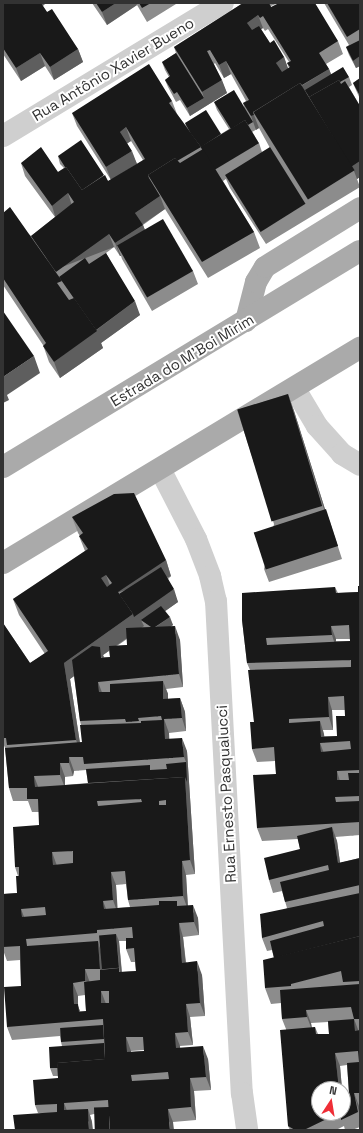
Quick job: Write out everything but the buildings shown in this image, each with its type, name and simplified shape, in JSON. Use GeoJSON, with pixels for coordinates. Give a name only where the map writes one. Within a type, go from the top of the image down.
{"type":"FeatureCollection","features":[{"type":"Feature","properties":{"kind":"main road"},"geometry":{"type":"LineString","coordinates":[[246,321],[256,282],[265,268],[360,208]]}},
{"type":"Feature","properties":{"kind":"main road","name":"Estrada do M'Boi Mirim"},"geometry":{"type":"LineString","coordinates":[[3,467],[360,251]]}},
{"type":"Feature","properties":{"kind":"main road"},"geometry":{"type":"LineString","coordinates":[[3,563],[295,389],[360,348]]}},
{"type":"Feature","properties":{"kind":"street","name":"Rua Antônio Xavier Bueno"},"geometry":{"type":"LineString","coordinates":[[3,136],[223,3]]}},
{"type":"Feature","properties":{"kind":"street"},"geometry":{"type":"LineString","coordinates":[[295,389],[317,426],[342,454],[360,464]]}},
{"type":"Feature","properties":{"kind":"street","name":"Rua Ernesto Pasqualucci"},"geometry":{"type":"LineString","coordinates":[[160,469],[196,539],[210,576],[216,601],[242,1085],[247,1130]]}}]}
